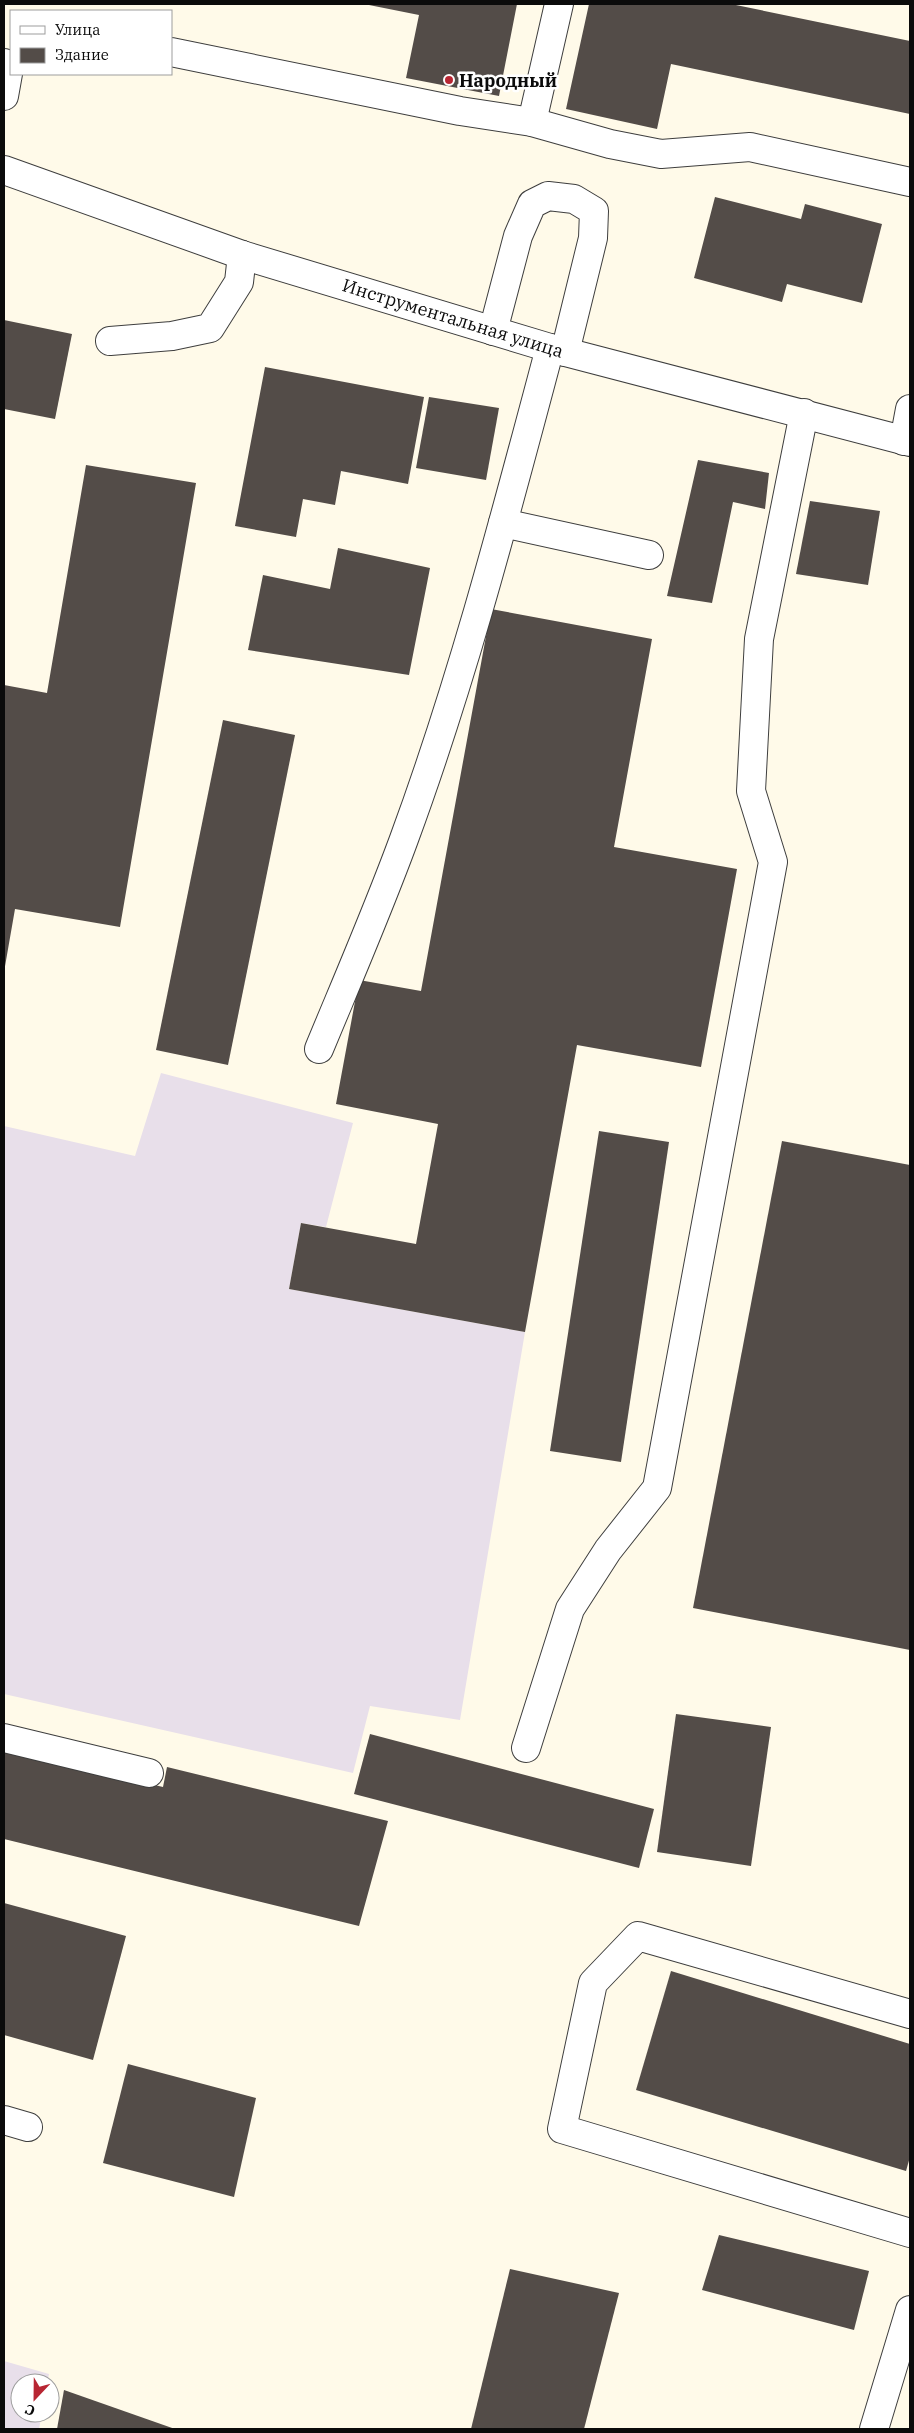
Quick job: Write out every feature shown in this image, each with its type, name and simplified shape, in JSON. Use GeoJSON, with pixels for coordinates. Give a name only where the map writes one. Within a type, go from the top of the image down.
{"type":"FeatureCollection","features":[{"type":"Feature","properties":{"kind":"street"},"geometry":{"type":"LineString","coordinates":[[532,122],[558,4]]}},
{"type":"Feature","properties":{"kind":"street"},"geometry":{"type":"LineString","coordinates":[[172,52],[460,111],[532,122],[610,144],[661,154],[750,147],[910,182]]}},
{"type":"Feature","properties":{"kind":"street"},"geometry":{"type":"LineString","coordinates":[[4,63],[9,68],[4,96]]}},
{"type":"Feature","properties":{"kind":"street","name":"Инструментальная улица"},"geometry":{"type":"LineString","coordinates":[[4,170],[242,255],[558,350],[804,413],[907,442]]}},
{"type":"Feature","properties":{"kind":"street"},"geometry":{"type":"LineString","coordinates":[[320,1049],[404,840],[448,710],[503,523],[593,238],[594,211],[574,199],[548,196],[532,204],[518,236],[493,330]]}},
{"type":"Feature","properties":{"kind":"street"},"geometry":{"type":"LineString","coordinates":[[110,341],[172,336],[210,328],[239,282],[242,255]]}},
{"type":"Feature","properties":{"kind":"street"},"geometry":{"type":"LineString","coordinates":[[907,442],[910,409]]}},
{"type":"Feature","properties":{"kind":"street"},"geometry":{"type":"LineString","coordinates":[[526,1748],[570,1609],[608,1550],[657,1488],[773,862],[752,791],[759,639],[804,413]]}},
{"type":"Feature","properties":{"kind":"street"},"geometry":{"type":"LineString","coordinates":[[503,523],[649,554]]}},
{"type":"Feature","properties":{"kind":"street"},"geometry":{"type":"LineString","coordinates":[[4,1738],[149,1773]]}},
{"type":"Feature","properties":{"kind":"street"},"geometry":{"type":"LineString","coordinates":[[910,2014],[638,1936],[593,1983],[562,2129],[910,2233]]}},
{"type":"Feature","properties":{"kind":"street"},"geometry":{"type":"LineString","coordinates":[[874,2429],[910,2310]]}},
{"type":"Feature","properties":{"kind":"shaded area"},"geometry":{"type":"Polygon","coordinates":[[[161,1073],[353,1123],[326,1227],[301,1223],[289,1289],[525,1332],[460,1720],[370,1706],[353,1773],[4,1694],[4,1126],[135,1156],[161,1073]]]}},
{"type":"Feature","properties":{"kind":"shaded area"},"geometry":{"type":"Polygon","coordinates":[[[4,2361],[46,2373],[10,2373],[10,2423],[40,2423],[39,2429],[4,2429],[4,2361]]]}},
{"type":"Feature","properties":{"kind":"building"},"geometry":{"type":"Polygon","coordinates":[[[364,4],[517,4],[499,96],[406,78],[419,15],[364,4]]]}},
{"type":"Feature","properties":{"kind":"building"},"geometry":{"type":"Polygon","coordinates":[[[589,4],[731,4],[910,41],[910,114],[671,64],[657,129],[566,109],[589,4]]]}},
{"type":"Feature","properties":{"kind":"building"},"geometry":{"type":"Polygon","coordinates":[[[715,197],[801,219],[805,204],[882,224],[862,303],[787,284],[782,302],[694,278],[715,197]]]}},
{"type":"Feature","properties":{"kind":"building"},"geometry":{"type":"Polygon","coordinates":[[[4,320],[72,334],[55,419],[4,409],[4,320]]]}},
{"type":"Feature","properties":{"kind":"building"},"geometry":{"type":"Polygon","coordinates":[[[265,367],[424,397],[408,484],[341,471],[335,505],[303,499],[296,537],[235,526],[265,367]]]}},
{"type":"Feature","properties":{"kind":"building"},"geometry":{"type":"Polygon","coordinates":[[[429,397],[499,408],[486,480],[416,468],[429,397]]]}},
{"type":"Feature","properties":{"kind":"building"},"geometry":{"type":"Polygon","coordinates":[[[698,460],[769,473],[765,509],[733,502],[712,603],[667,596],[698,460]]]}},
{"type":"Feature","properties":{"kind":"building"},"geometry":{"type":"Polygon","coordinates":[[[86,465],[196,483],[120,927],[15,909],[4,972],[4,685],[47,693],[86,465]]]}},
{"type":"Feature","properties":{"kind":"building"},"geometry":{"type":"Polygon","coordinates":[[[810,501],[880,511],[868,585],[796,574],[810,501]]]}},
{"type":"Feature","properties":{"kind":"building"},"geometry":{"type":"Polygon","coordinates":[[[338,548],[430,568],[409,675],[248,650],[263,575],[330,589],[338,548]]]}},
{"type":"Feature","properties":{"kind":"building"},"geometry":{"type":"Polygon","coordinates":[[[491,609],[652,639],[614,847],[737,869],[701,1067],[577,1045],[525,1332],[289,1289],[301,1223],[416,1244],[438,1124],[336,1104],[359,980],[421,991],[491,609]]]}},
{"type":"Feature","properties":{"kind":"building"},"geometry":{"type":"Polygon","coordinates":[[[223,720],[295,735],[228,1065],[156,1050],[223,720]]]}},
{"type":"Feature","properties":{"kind":"building"},"geometry":{"type":"Polygon","coordinates":[[[599,1131],[669,1142],[621,1462],[550,1451],[599,1131]]]}},
{"type":"Feature","properties":{"kind":"building"},"geometry":{"type":"Polygon","coordinates":[[[782,1141],[910,1165],[910,1650],[693,1608],[782,1141]]]}},
{"type":"Feature","properties":{"kind":"building"},"geometry":{"type":"Polygon","coordinates":[[[676,1714],[771,1727],[751,1866],[657,1852],[676,1714]]]}},
{"type":"Feature","properties":{"kind":"building"},"geometry":{"type":"Polygon","coordinates":[[[370,1734],[654,1809],[639,1868],[354,1794],[370,1734]]]}},
{"type":"Feature","properties":{"kind":"building"},"geometry":{"type":"Polygon","coordinates":[[[4,1749],[163,1787],[167,1767],[388,1821],[359,1926],[4,1839],[4,1749]]]}},
{"type":"Feature","properties":{"kind":"building"},"geometry":{"type":"Polygon","coordinates":[[[4,1903],[126,1936],[93,2060],[4,2035],[4,1903]]]}},
{"type":"Feature","properties":{"kind":"building"},"geometry":{"type":"Polygon","coordinates":[[[671,1971],[910,2044],[910,2157],[906,2171],[636,2090],[671,1971]]]}},
{"type":"Feature","properties":{"kind":"building"},"geometry":{"type":"Polygon","coordinates":[[[128,2064],[256,2098],[234,2197],[103,2163],[128,2064]]]}},
{"type":"Feature","properties":{"kind":"building"},"geometry":{"type":"Polygon","coordinates":[[[719,2235],[869,2271],[854,2330],[702,2290],[719,2235]]]}},
{"type":"Feature","properties":{"kind":"building"},"geometry":{"type":"Polygon","coordinates":[[[510,2269],[619,2293],[584,2429],[471,2429],[510,2269]]]}},
{"type":"Feature","properties":{"kind":"building"},"geometry":{"type":"Polygon","coordinates":[[[64,2390],[175,2429],[57,2429],[58,2423],[60,2423],[64,2390]]]}},
{"type":"Feature","properties":{"kind":"place","name":"Народный"},"geometry":{"type":"Point","coordinates":[449,80]}}]}
